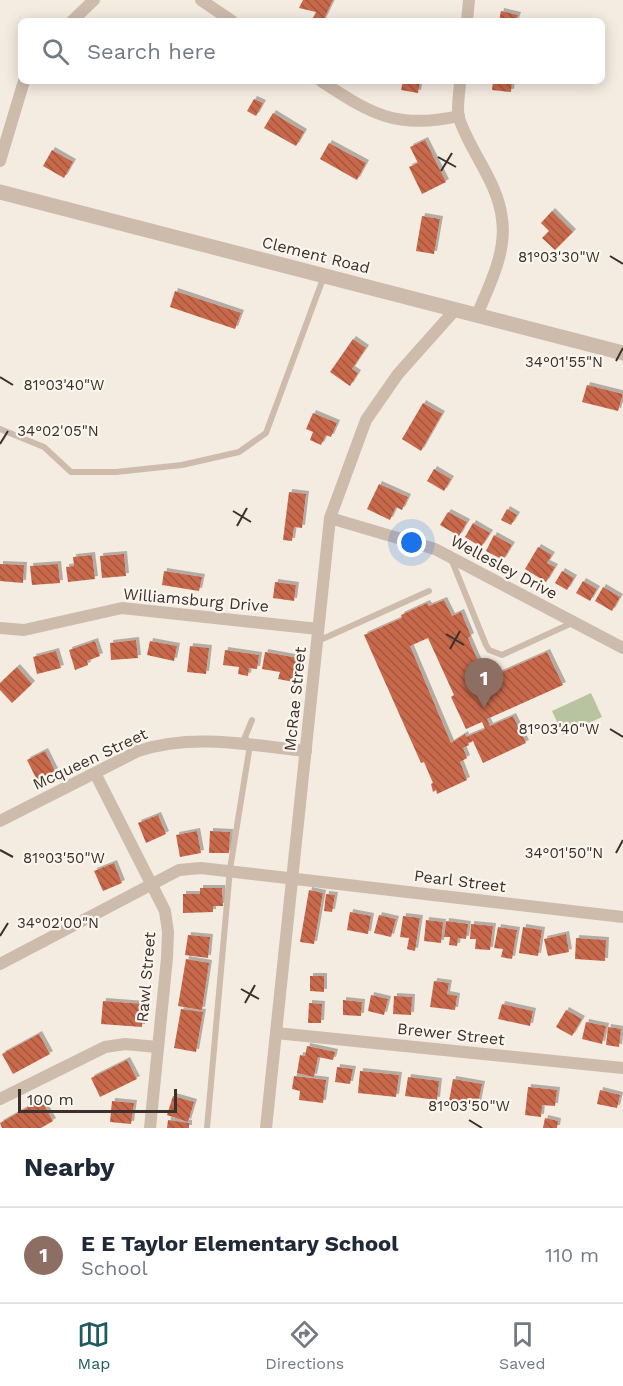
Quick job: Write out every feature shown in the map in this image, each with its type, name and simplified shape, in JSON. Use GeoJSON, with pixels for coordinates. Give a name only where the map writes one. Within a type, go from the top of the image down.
{"type":"FeatureCollection","features":[{"type":"Feature","properties":{"kind":"street"},"geometry":{"type":"LineString","coordinates":[[75,18],[94,0]]}},
{"type":"Feature","properties":{"kind":"street"},"geometry":{"type":"LineString","coordinates":[[201,0],[228,18]]}},
{"type":"Feature","properties":{"kind":"street"},"geometry":{"type":"LineString","coordinates":[[467,18],[470,0]]}},
{"type":"Feature","properties":{"kind":"street"},"geometry":{"type":"LineString","coordinates":[[0,161],[23,84]]}},
{"type":"Feature","properties":{"kind":"street"},"geometry":{"type":"LineString","coordinates":[[326,84],[362,108],[398,121],[434,122],[459,116]]}},
{"type":"Feature","properties":{"kind":"street"},"geometry":{"type":"LineString","coordinates":[[460,84],[459,116],[493,188],[502,219],[502,245],[493,277],[477,315]]}},
{"type":"Feature","properties":{"kind":"street","name":"Clement Road"},"geometry":{"type":"LineString","coordinates":[[0,192],[623,353]]}},
{"type":"Feature","properties":{"kind":"street","name":"McRae Street"},"geometry":{"type":"LineString","coordinates":[[266,1128],[330,518],[366,420],[398,374],[455,310]]}},
{"type":"Feature","properties":{"kind":"street","name":"Wellesley Drive"},"geometry":{"type":"LineString","coordinates":[[330,518],[435,549],[623,648]]}},
{"type":"Feature","properties":{"kind":"street","name":"Williamsburg Drive"},"geometry":{"type":"LineString","coordinates":[[0,628],[24,630],[122,608],[318,635]]}},
{"type":"Feature","properties":{"kind":"street","name":"Mcqueen Street"},"geometry":{"type":"LineString","coordinates":[[0,821],[95,773],[161,744],[207,741],[306,751]]}},
{"type":"Feature","properties":{"kind":"street","name":"Rawl Street"},"geometry":{"type":"LineString","coordinates":[[95,773],[165,911],[168,932],[150,1128]]}},
{"type":"Feature","properties":{"kind":"street","name":"Pearl Street"},"geometry":{"type":"LineString","coordinates":[[0,964],[179,870],[201,868],[231,869],[623,917]]}},
{"type":"Feature","properties":{"kind":"street","name":"Brewer Street"},"geometry":{"type":"LineString","coordinates":[[276,1033],[623,1068]]}},
{"type":"Feature","properties":{"kind":"street"},"geometry":{"type":"LineString","coordinates":[[0,1099],[105,1047],[125,1044],[157,1047]]}},
{"type":"Feature","properties":{"kind":"lane"},"geometry":{"type":"LineString","coordinates":[[0,429],[44,447],[71,472],[116,472],[182,465],[239,452],[266,433],[325,276]]}},
{"type":"Feature","properties":{"kind":"lane"},"geometry":{"type":"LineString","coordinates":[[451,557],[486,645],[495,654],[502,655],[574,622]]}},
{"type":"Feature","properties":{"kind":"lane"},"geometry":{"type":"LineString","coordinates":[[318,635],[429,591]]}},
{"type":"Feature","properties":{"kind":"lane"},"geometry":{"type":"LineString","coordinates":[[207,1128],[231,869],[250,745],[245,738],[252,720]]}},
{"type":"Feature","properties":{"kind":"green space"},"geometry":{"type":"Polygon","coordinates":[[[591,693],[602,717],[563,735],[552,711],[591,693]]]}},
{"type":"Feature","properties":{"kind":"building"},"geometry":{"type":"Polygon","coordinates":[[[303,0],[333,0],[324,18],[313,18],[316,12],[299,8],[303,0]]]}},
{"type":"Feature","properties":{"kind":"building"},"geometry":{"type":"Polygon","coordinates":[[[501,11],[518,15],[517,18],[500,18],[501,11]]]}},
{"type":"Feature","properties":{"kind":"building"},"geometry":{"type":"Polygon","coordinates":[[[402,84],[420,84],[418,93],[401,90],[402,84]]]}},
{"type":"Feature","properties":{"kind":"building"},"geometry":{"type":"Polygon","coordinates":[[[493,84],[512,84],[511,92],[492,90],[493,84]]]}},
{"type":"Feature","properties":{"kind":"building"},"geometry":{"type":"Polygon","coordinates":[[[254,99],[263,103],[256,116],[247,111],[254,99]]]}},
{"type":"Feature","properties":{"kind":"building"},"geometry":{"type":"Polygon","coordinates":[[[273,113],[304,132],[296,146],[264,128],[273,113]]]}},
{"type":"Feature","properties":{"kind":"building"},"geometry":{"type":"Polygon","coordinates":[[[425,140],[446,182],[422,194],[409,167],[418,163],[410,147],[425,140]]]}},
{"type":"Feature","properties":{"kind":"building"},"geometry":{"type":"Polygon","coordinates":[[[329,143],[366,163],[357,180],[320,159],[329,143]]]}},
{"type":"Feature","properties":{"kind":"building"},"geometry":{"type":"Polygon","coordinates":[[[52,150],[73,162],[64,178],[43,166],[52,150]]]}},
{"type":"Feature","properties":{"kind":"building"},"geometry":{"type":"Polygon","coordinates":[[[552,211],[573,232],[555,250],[542,238],[549,231],[541,223],[552,211]]]}},
{"type":"Feature","properties":{"kind":"building"},"geometry":{"type":"Polygon","coordinates":[[[422,216],[440,219],[434,254],[416,251],[422,216]]]}},
{"type":"Feature","properties":{"kind":"building"},"geometry":{"type":"Polygon","coordinates":[[[175,291],[241,313],[235,329],[170,307],[175,291]]]}},
{"type":"Feature","properties":{"kind":"building"},"geometry":{"type":"Polygon","coordinates":[[[353,339],[366,348],[352,369],[358,373],[350,386],[330,372],[353,339]]]}},
{"type":"Feature","properties":{"kind":"building"},"geometry":{"type":"Polygon","coordinates":[[[587,385],[623,394],[618,411],[582,402],[587,385]]]}},
{"type":"Feature","properties":{"kind":"building"},"geometry":{"type":"Polygon","coordinates":[[[423,403],[442,414],[421,451],[402,439],[423,403]]]}},
{"type":"Feature","properties":{"kind":"building"},"geometry":{"type":"Polygon","coordinates":[[[313,413],[337,423],[331,437],[326,435],[321,445],[310,440],[313,432],[306,429],[313,413]]]}},
{"type":"Feature","properties":{"kind":"building"},"geometry":{"type":"Polygon","coordinates":[[[434,469],[451,479],[444,491],[427,481],[434,469]]]}},
{"type":"Feature","properties":{"kind":"building"},"geometry":{"type":"Polygon","coordinates":[[[379,484],[408,497],[402,510],[396,507],[390,520],[367,509],[379,484]]]}},
{"type":"Feature","properties":{"kind":"building"},"geometry":{"type":"Polygon","coordinates":[[[289,492],[306,494],[302,528],[294,527],[292,541],[283,540],[289,492]]]}},
{"type":"Feature","properties":{"kind":"building"},"geometry":{"type":"Polygon","coordinates":[[[507,509],[517,515],[511,525],[501,520],[507,509]]]}},
{"type":"Feature","properties":{"kind":"building"},"geometry":{"type":"Polygon","coordinates":[[[448,512],[467,522],[459,536],[440,525],[448,512]]]}},
{"type":"Feature","properties":{"kind":"building"},"geometry":{"type":"Polygon","coordinates":[[[473,523],[490,533],[481,547],[465,537],[473,523]]]}},
{"type":"Feature","properties":{"kind":"building"},"geometry":{"type":"Polygon","coordinates":[[[494,535],[512,545],[503,560],[486,551],[494,535]]]}},
{"type":"Feature","properties":{"kind":"building"},"geometry":{"type":"Polygon","coordinates":[[[538,547],[552,555],[547,563],[555,567],[546,582],[525,569],[538,547]]]}},
{"type":"Feature","properties":{"kind":"building"},"geometry":{"type":"Polygon","coordinates":[[[124,554],[126,576],[102,578],[100,556],[124,554]]]}},
{"type":"Feature","properties":{"kind":"building"},"geometry":{"type":"Polygon","coordinates":[[[92,555],[95,579],[68,582],[66,567],[74,566],[73,557],[92,555]]]}},
{"type":"Feature","properties":{"kind":"building"},"geometry":{"type":"Polygon","coordinates":[[[0,564],[24,565],[23,583],[0,581],[0,564]]]}},
{"type":"Feature","properties":{"kind":"building"},"geometry":{"type":"Polygon","coordinates":[[[58,564],[60,583],[32,585],[30,566],[58,564]]]}},
{"type":"Feature","properties":{"kind":"building"},"geometry":{"type":"Polygon","coordinates":[[[164,571],[202,577],[199,591],[162,585],[164,571]]]}},
{"type":"Feature","properties":{"kind":"building"},"geometry":{"type":"Polygon","coordinates":[[[562,571],[574,578],[567,590],[555,583],[562,571]]]}},
{"type":"Feature","properties":{"kind":"building"},"geometry":{"type":"Polygon","coordinates":[[[583,581],[597,589],[590,601],[576,593],[583,581]]]}},
{"type":"Feature","properties":{"kind":"building"},"geometry":{"type":"Polygon","coordinates":[[[275,582],[296,585],[294,601],[273,598],[275,582]]]}},
{"type":"Feature","properties":{"kind":"building"},"geometry":{"type":"Polygon","coordinates":[[[603,587],[620,597],[612,611],[595,601],[603,587]]]}},
{"type":"Feature","properties":{"kind":"building"},"geometry":{"type":"Polygon","coordinates":[[[444,600],[452,616],[461,612],[471,636],[468,638],[486,679],[547,652],[563,685],[487,719],[490,726],[513,716],[526,743],[483,763],[473,741],[468,743],[469,745],[463,748],[467,758],[460,762],[467,780],[437,794],[436,790],[433,792],[431,784],[433,783],[424,762],[421,763],[364,635],[402,618],[401,615],[427,603],[429,606],[444,600]],[[428,638],[410,646],[451,743],[465,734],[466,737],[485,729],[482,722],[466,729],[451,697],[454,695],[428,638]]]}},
{"type":"Feature","properties":{"kind":"building"},"geometry":{"type":"Polygon","coordinates":[[[136,640],[138,658],[111,660],[110,643],[136,640]]]}},
{"type":"Feature","properties":{"kind":"building"},"geometry":{"type":"Polygon","coordinates":[[[95,641],[100,656],[87,661],[88,665],[75,670],[69,650],[95,641]]]}},
{"type":"Feature","properties":{"kind":"building"},"geometry":{"type":"Polygon","coordinates":[[[150,641],[177,646],[174,661],[147,655],[150,641]]]}},
{"type":"Feature","properties":{"kind":"building"},"geometry":{"type":"Polygon","coordinates":[[[190,646],[209,648],[206,674],[187,672],[190,646]]]}},
{"type":"Feature","properties":{"kind":"building"},"geometry":{"type":"Polygon","coordinates":[[[225,650],[259,655],[257,669],[249,668],[248,676],[238,674],[239,667],[223,665],[225,650]]]}},
{"type":"Feature","properties":{"kind":"building"},"geometry":{"type":"Polygon","coordinates":[[[56,651],[61,668],[37,674],[33,657],[56,651]]]}},
{"type":"Feature","properties":{"kind":"building"},"geometry":{"type":"Polygon","coordinates":[[[265,652],[298,658],[294,682],[278,679],[280,672],[262,669],[265,652]]]}},
{"type":"Feature","properties":{"kind":"building"},"geometry":{"type":"Polygon","coordinates":[[[17,667],[32,684],[12,703],[0,690],[0,683],[17,667]]]}},
{"type":"Feature","properties":{"kind":"building"},"geometry":{"type":"Polygon","coordinates":[[[45,751],[55,771],[37,780],[27,760],[45,751]]]}},
{"type":"Feature","properties":{"kind":"building"},"geometry":{"type":"Polygon","coordinates":[[[158,815],[166,834],[146,843],[138,823],[158,815]]]}},
{"type":"Feature","properties":{"kind":"building"},"geometry":{"type":"Polygon","coordinates":[[[197,831],[201,853],[180,857],[176,835],[197,831]]]}},
{"type":"Feature","properties":{"kind":"building"},"geometry":{"type":"Polygon","coordinates":[[[210,831],[230,832],[229,853],[209,853],[210,831]]]}},
{"type":"Feature","properties":{"kind":"building"},"geometry":{"type":"Polygon","coordinates":[[[114,863],[122,883],[103,891],[94,871],[114,863]]]}},
{"type":"Feature","properties":{"kind":"building"},"geometry":{"type":"Polygon","coordinates":[[[200,888],[222,888],[223,906],[213,906],[213,912],[183,913],[183,894],[200,894],[200,888]]]}},
{"type":"Feature","properties":{"kind":"building"},"geometry":{"type":"Polygon","coordinates":[[[309,890],[323,893],[314,944],[300,942],[309,890]]]}},
{"type":"Feature","properties":{"kind":"building"},"geometry":{"type":"Polygon","coordinates":[[[326,894],[335,895],[332,912],[324,911],[326,894]]]}},
{"type":"Feature","properties":{"kind":"building"},"geometry":{"type":"Polygon","coordinates":[[[350,912],[371,916],[368,934],[347,930],[350,912]]]}},
{"type":"Feature","properties":{"kind":"building"},"geometry":{"type":"Polygon","coordinates":[[[379,915],[396,919],[391,937],[374,933],[379,915]]]}},
{"type":"Feature","properties":{"kind":"building"},"geometry":{"type":"Polygon","coordinates":[[[403,916],[420,918],[415,951],[407,949],[409,938],[400,937],[403,916]]]}},
{"type":"Feature","properties":{"kind":"building"},"geometry":{"type":"Polygon","coordinates":[[[426,920],[443,922],[441,943],[424,941],[426,920]]]}},
{"type":"Feature","properties":{"kind":"building"},"geometry":{"type":"Polygon","coordinates":[[[446,921],[468,924],[466,939],[458,938],[457,946],[449,945],[450,937],[444,937],[446,921]]]}},
{"type":"Feature","properties":{"kind":"building"},"geometry":{"type":"Polygon","coordinates":[[[471,924],[493,926],[490,950],[475,949],[476,939],[470,939],[471,924]]]}},
{"type":"Feature","properties":{"kind":"building"},"geometry":{"type":"Polygon","coordinates":[[[498,927],[517,930],[512,959],[501,957],[503,949],[494,948],[498,927]]]}},
{"type":"Feature","properties":{"kind":"building"},"geometry":{"type":"Polygon","coordinates":[[[523,927],[542,930],[538,956],[519,953],[523,927]]]}},
{"type":"Feature","properties":{"kind":"building"},"geometry":{"type":"Polygon","coordinates":[[[566,934],[569,952],[548,956],[544,939],[566,934]]]}},
{"type":"Feature","properties":{"kind":"building"},"geometry":{"type":"Polygon","coordinates":[[[188,935],[210,937],[208,958],[185,955],[188,935]]]}},
{"type":"Feature","properties":{"kind":"building"},"geometry":{"type":"Polygon","coordinates":[[[576,938],[606,940],[605,961],[575,959],[576,938]]]}},
{"type":"Feature","properties":{"kind":"building"},"geometry":{"type":"Polygon","coordinates":[[[186,959],[209,963],[202,1010],[178,1006],[186,959]]]}},
{"type":"Feature","properties":{"kind":"building"},"geometry":{"type":"Polygon","coordinates":[[[310,976],[324,976],[324,992],[310,991],[310,976]]]}},
{"type":"Feature","properties":{"kind":"building"},"geometry":{"type":"Polygon","coordinates":[[[434,981],[449,983],[447,994],[457,996],[455,1010],[430,1007],[434,981]]]}},
{"type":"Feature","properties":{"kind":"building"},"geometry":{"type":"Polygon","coordinates":[[[371,995],[388,999],[384,1015],[368,1011],[371,995]]]}},
{"type":"Feature","properties":{"kind":"building"},"geometry":{"type":"Polygon","coordinates":[[[394,996],[412,997],[411,1015],[393,1014],[394,996]]]}},
{"type":"Feature","properties":{"kind":"building"},"geometry":{"type":"Polygon","coordinates":[[[343,1000],[362,1002],[361,1016],[343,1015],[343,1000]]]}},
{"type":"Feature","properties":{"kind":"building"},"geometry":{"type":"Polygon","coordinates":[[[103,1001],[143,1004],[142,1027],[101,1024],[103,1001]]]}},
{"type":"Feature","properties":{"kind":"building"},"geometry":{"type":"Polygon","coordinates":[[[309,1003],[322,1004],[321,1023],[308,1023],[309,1003]]]}},
{"type":"Feature","properties":{"kind":"building"},"geometry":{"type":"Polygon","coordinates":[[[502,1004],[533,1011],[530,1026],[498,1019],[502,1004]]]}},
{"type":"Feature","properties":{"kind":"building"},"geometry":{"type":"Polygon","coordinates":[[[181,1009],[203,1012],[196,1052],[174,1048],[181,1009]]]}},
{"type":"Feature","properties":{"kind":"building"},"geometry":{"type":"Polygon","coordinates":[[[566,1010],[582,1019],[572,1036],[556,1027],[566,1010]]]}},
{"type":"Feature","properties":{"kind":"building"},"geometry":{"type":"Polygon","coordinates":[[[586,1022],[606,1026],[602,1044],[582,1039],[586,1022]]]}},
{"type":"Feature","properties":{"kind":"building"},"geometry":{"type":"Polygon","coordinates":[[[608,1027],[621,1029],[619,1047],[606,1045],[608,1027]]]}},
{"type":"Feature","properties":{"kind":"building"},"geometry":{"type":"Polygon","coordinates":[[[39,1034],[50,1054],[13,1074],[2,1054],[39,1034]]]}},
{"type":"Feature","properties":{"kind":"building"},"geometry":{"type":"Polygon","coordinates":[[[307,1046],[335,1052],[333,1060],[318,1057],[314,1077],[297,1073],[300,1055],[305,1056],[307,1046]]]}},
{"type":"Feature","properties":{"kind":"building"},"geometry":{"type":"Polygon","coordinates":[[[127,1060],[137,1079],[100,1097],[91,1078],[127,1060]]]}},
{"type":"Feature","properties":{"kind":"building"},"geometry":{"type":"Polygon","coordinates":[[[337,1067],[353,1069],[350,1084],[335,1082],[337,1067]]]}},
{"type":"Feature","properties":{"kind":"building"},"geometry":{"type":"Polygon","coordinates":[[[360,1071],[399,1075],[396,1097],[358,1093],[360,1071]]]}},
{"type":"Feature","properties":{"kind":"building"},"geometry":{"type":"Polygon","coordinates":[[[294,1076],[326,1080],[323,1103],[299,1100],[300,1091],[292,1089],[294,1076]]]}},
{"type":"Feature","properties":{"kind":"building"},"geometry":{"type":"Polygon","coordinates":[[[408,1077],[439,1081],[437,1100],[405,1096],[408,1077]]]}},
{"type":"Feature","properties":{"kind":"building"},"geometry":{"type":"Polygon","coordinates":[[[453,1079],[482,1084],[478,1104],[459,1100],[457,1109],[448,1107],[453,1079]]]}},
{"type":"Feature","properties":{"kind":"building"},"geometry":{"type":"Polygon","coordinates":[[[528,1087],[557,1090],[555,1106],[542,1105],[541,1117],[525,1115],[528,1087]]]}},
{"type":"Feature","properties":{"kind":"building"},"geometry":{"type":"Polygon","coordinates":[[[600,1090],[620,1095],[617,1108],[597,1104],[600,1090]]]}},
{"type":"Feature","properties":{"kind":"building"},"geometry":{"type":"Polygon","coordinates":[[[173,1096],[194,1102],[188,1122],[167,1115],[173,1096]]]}},
{"type":"Feature","properties":{"kind":"building"},"geometry":{"type":"Polygon","coordinates":[[[41,1100],[53,1121],[41,1128],[2,1128],[0,1123],[41,1100]]]}},
{"type":"Feature","properties":{"kind":"building"},"geometry":{"type":"Polygon","coordinates":[[[112,1101],[134,1103],[131,1124],[110,1122],[112,1101]]]}},
{"type":"Feature","properties":{"kind":"building"},"geometry":{"type":"Polygon","coordinates":[[[545,1118],[558,1121],[557,1128],[543,1128],[545,1118]]]}},
{"type":"Feature","properties":{"kind":"building"},"geometry":{"type":"Polygon","coordinates":[[[168,1120],[189,1123],[189,1128],[167,1128],[168,1120]]]}},
{"type":"Feature","properties":{"kind":"place","name":"E E Taylor Elementary School"},"geometry":{"type":"Point","coordinates":[484,708]}}]}
